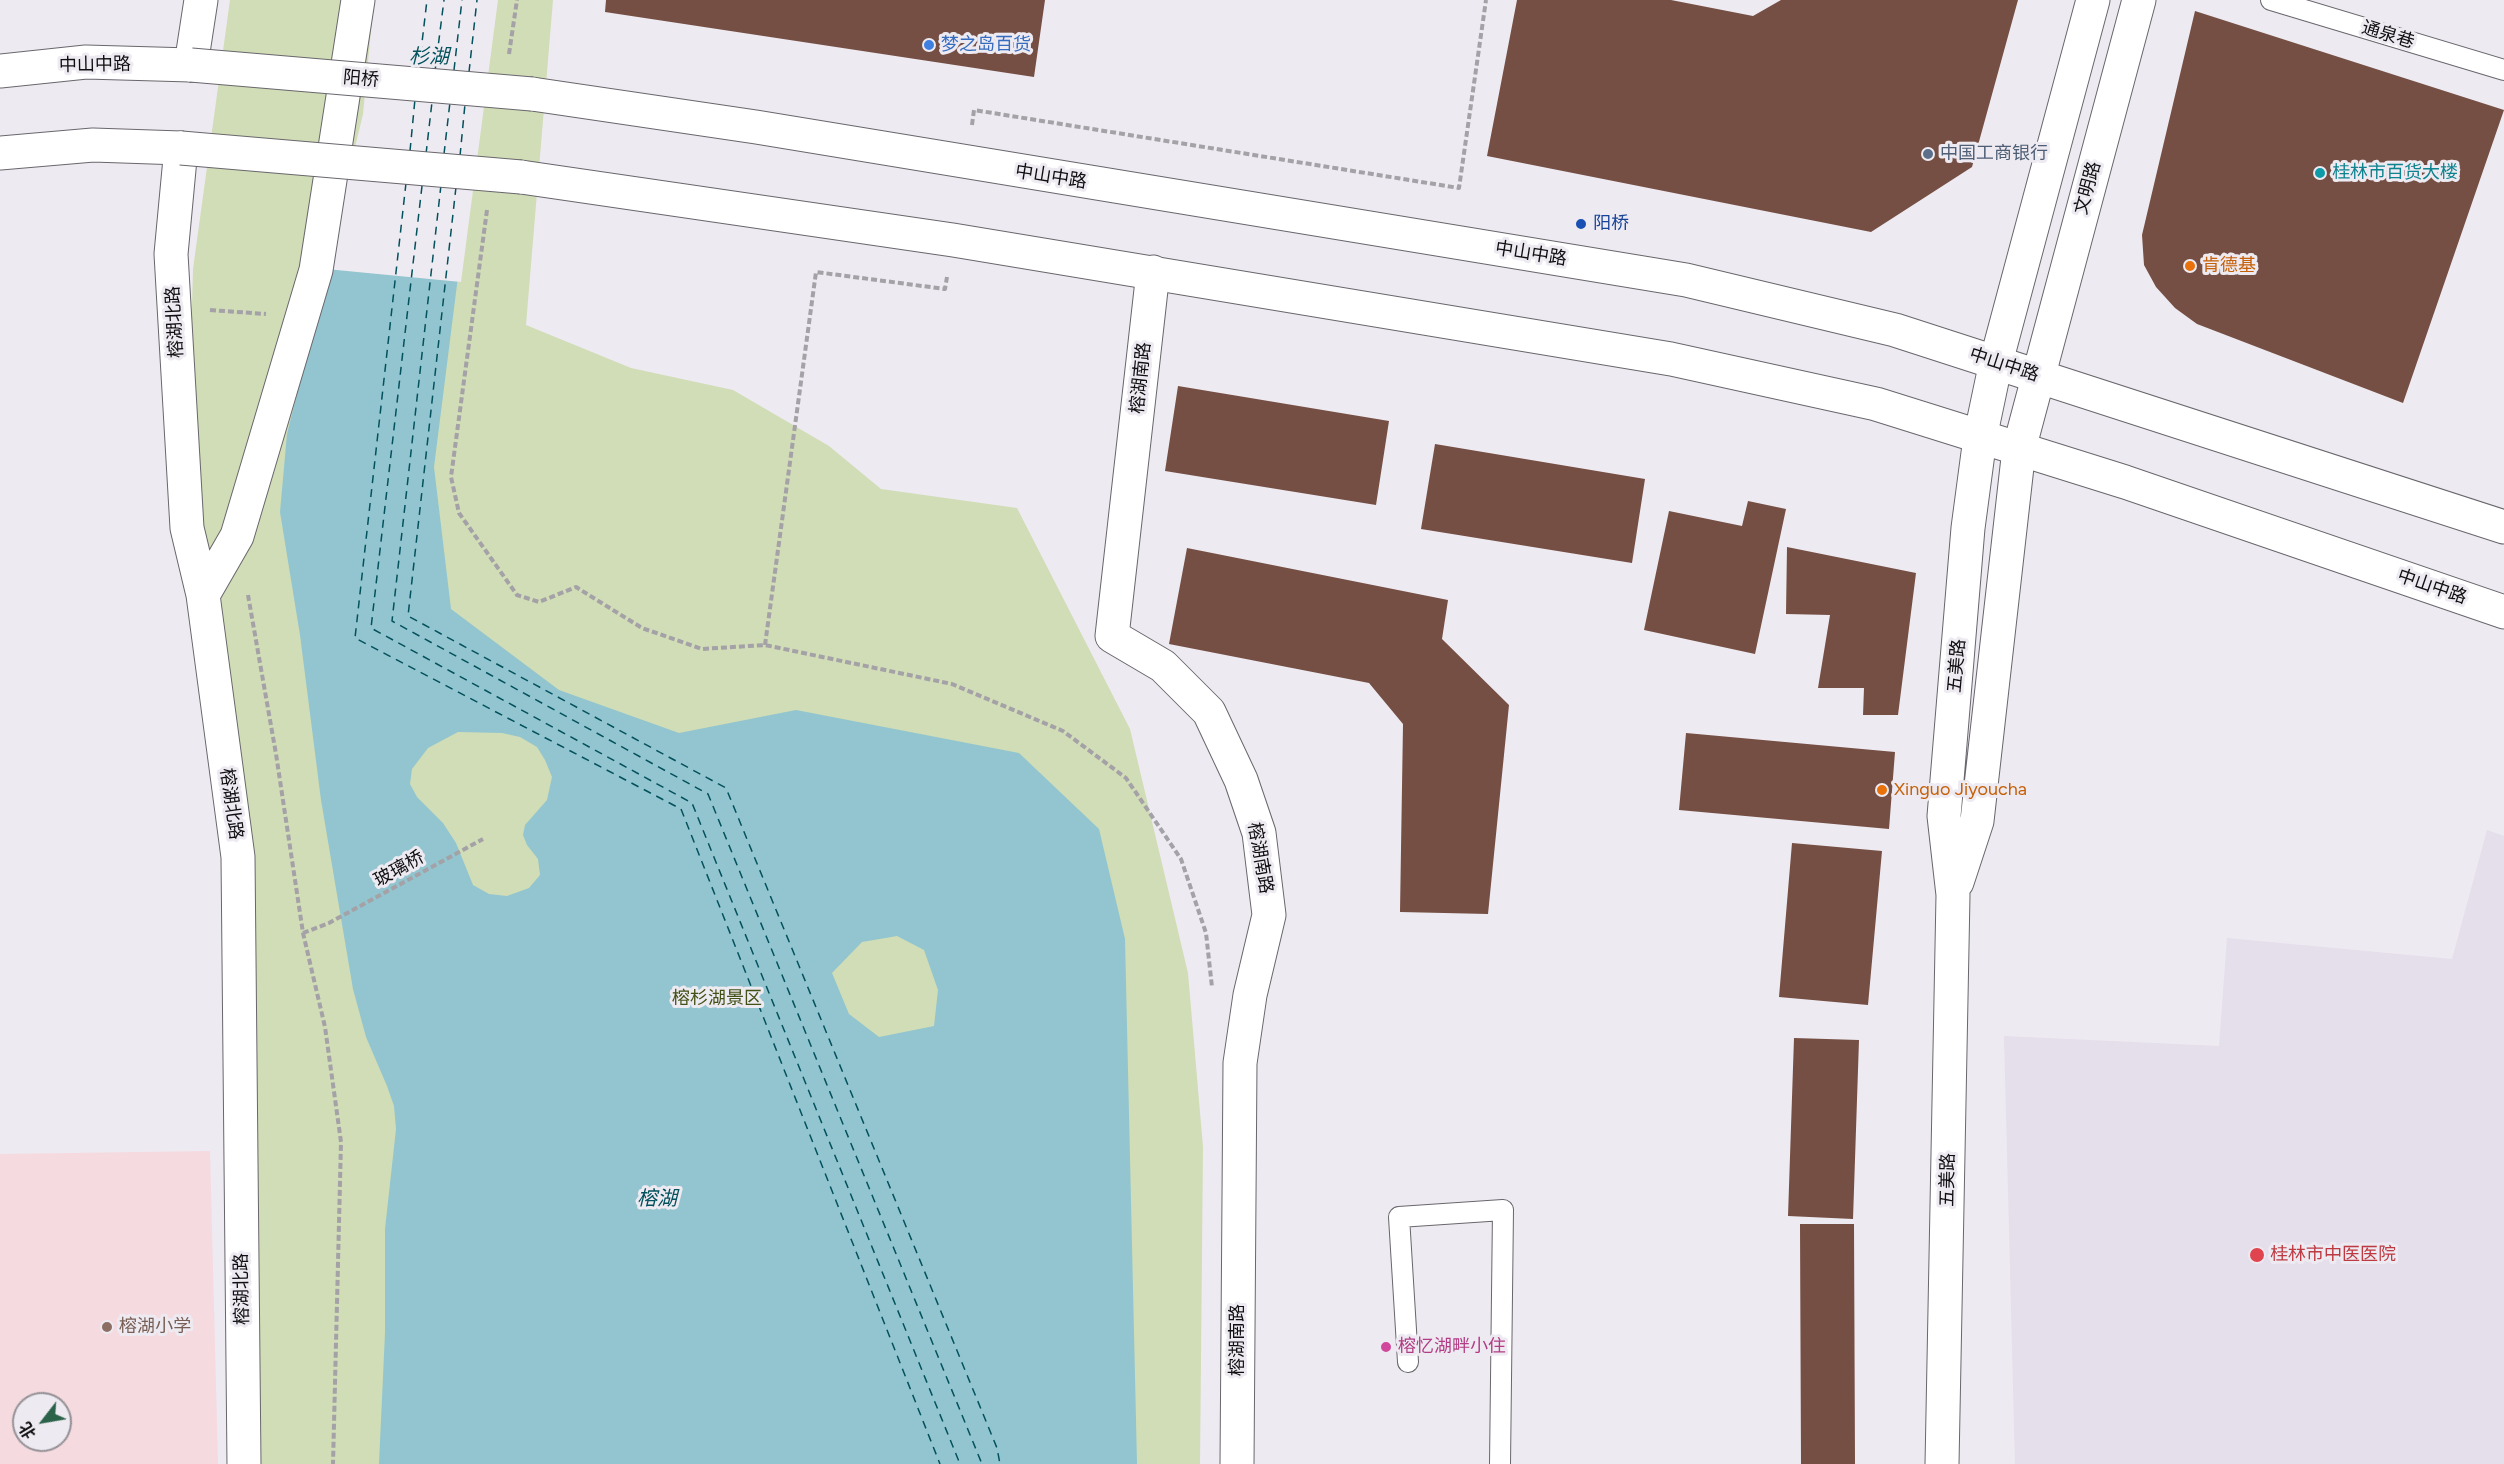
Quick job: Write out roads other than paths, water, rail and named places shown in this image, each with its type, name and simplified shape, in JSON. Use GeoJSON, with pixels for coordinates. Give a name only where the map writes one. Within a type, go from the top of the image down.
{"type":"FeatureCollection","features":[{"type":"Feature","properties":{"kind":"main road"},"geometry":{"type":"LineString","coordinates":[[191,65],[201,0]]}},
{"type":"Feature","properties":{"kind":"main road"},"geometry":{"type":"LineString","coordinates":[[203,595],[237,536],[315,270],[358,0]]}},
{"type":"Feature","properties":{"kind":"main road"},"geometry":{"type":"LineString","coordinates":[[1996,362],[2093,0]]}},
{"type":"Feature","properties":{"kind":"main road","name":"文明路"},"geometry":{"type":"LineString","coordinates":[[2019,449],[2139,0]]}},
{"type":"Feature","properties":{"kind":"main road","name":"中山中路"},"geometry":{"type":"LineString","coordinates":[[0,71],[86,62],[191,65]]}},
{"type":"Feature","properties":{"kind":"main road","name":"阳桥"},"geometry":{"type":"LineString","coordinates":[[191,65],[532,94]]}},
{"type":"Feature","properties":{"kind":"main road","name":"中山中路"},"geometry":{"type":"LineString","coordinates":[[532,94],[756,127],[1686,280],[1895,330],[2504,527]]}},
{"type":"Feature","properties":{"kind":"main road"},"geometry":{"type":"LineString","coordinates":[[0,153],[93,145],[181,148],[522,177],[1152,272],[1671,359],[1876,404],[1980,438]]}},
{"type":"Feature","properties":{"kind":"main road","name":"榕湖北路"},"geometry":{"type":"LineString","coordinates":[[181,148],[171,254],[188,528],[203,595],[238,857],[244,1464]]}},
{"type":"Feature","properties":{"kind":"main road","name":"榕湖南路"},"geometry":{"type":"LineString","coordinates":[[1152,272],[1112,636],[1163,666],[1209,712],[1241,780],[1259,833],[1269,915],[1250,995],[1240,1063],[1237,1464]]}},
{"type":"Feature","properties":{"kind":"main road","name":"五美路"},"geometry":{"type":"LineString","coordinates":[[1942,1464],[1953,895],[1944,816],[1968,528],[1980,438],[1996,362]]}},
{"type":"Feature","properties":{"kind":"main road","name":"中山中路"},"geometry":{"type":"LineString","coordinates":[[1980,438],[2125,482],[2504,612]]}},
{"type":"Feature","properties":{"kind":"main road","name":"五美路"},"geometry":{"type":"LineString","coordinates":[[1953,895],[1977,821],[2019,449]]}},
{"type":"Feature","properties":{"kind":"lane","name":"通泉巷"},"geometry":{"type":"LineString","coordinates":[[2271,0],[2504,70]]}},
{"type":"Feature","properties":{"kind":"lane"},"geometry":{"type":"LineString","coordinates":[[1408,1362],[1399,1217],[1503,1210],[1500,1464]]}},
{"type":"Feature","properties":{"kind":"water","name":"榕湖"},"geometry":{"type":"Polygon","coordinates":[[[366,115],[476,134],[434,467],[451,609],[559,690],[679,733],[796,710],[1019,753],[1099,829],[1125,939],[1137,1464],[379,1464],[385,1333],[385,1229],[396,1129],[394,1106],[366,1037],[353,989],[321,800],[300,635],[280,512],[287,434],[366,115]],[[458,732],[428,748],[412,769],[410,784],[417,797],[443,823],[456,843],[473,885],[489,894],[507,896],[529,888],[540,875],[538,859],[527,845],[523,835],[525,825],[547,800],[552,777],[545,760],[537,747],[520,737],[502,733],[458,732]],[[897,936],[862,942],[832,973],[849,1014],[879,1037],[934,1026],[938,990],[924,950],[897,936]]]}},
{"type":"Feature","properties":{"kind":"place","name":"梦之岛百货"},"geometry":{"type":"Point","coordinates":[929,45]}},
{"type":"Feature","properties":{"kind":"place","name":"中国工商银行"},"geometry":{"type":"Point","coordinates":[1928,154]}},
{"type":"Feature","properties":{"kind":"place","name":"桂林市百货大楼"},"geometry":{"type":"Point","coordinates":[2320,173]}},
{"type":"Feature","properties":{"kind":"place","name":"阳桥"},"geometry":{"type":"Point","coordinates":[1581,224]}},
{"type":"Feature","properties":{"kind":"place","name":"肯德基"},"geometry":{"type":"Point","coordinates":[2190,266]}},
{"type":"Feature","properties":{"kind":"place","name":"Xinguo Jiyoucha"},"geometry":{"type":"Point","coordinates":[1882,790]}},
{"type":"Feature","properties":{"kind":"place","name":"桂林市中医医院"},"geometry":{"type":"Point","coordinates":[2257,1255]}},
{"type":"Feature","properties":{"kind":"place","name":"榕湖小学"},"geometry":{"type":"Point","coordinates":[107,1327]}},
{"type":"Feature","properties":{"kind":"place","name":"榕忆湖畔小住"},"geometry":{"type":"Point","coordinates":[1386,1347]}},
{"type":"Feature","properties":{"kind":"water label","name":"杉湖"},"geometry":{"type":"Point","coordinates":[429,57]}},
{"type":"Feature","properties":{"kind":"park label","name":"榕杉湖景区"},"geometry":{"type":"Point","coordinates":[717,999]}}]}
